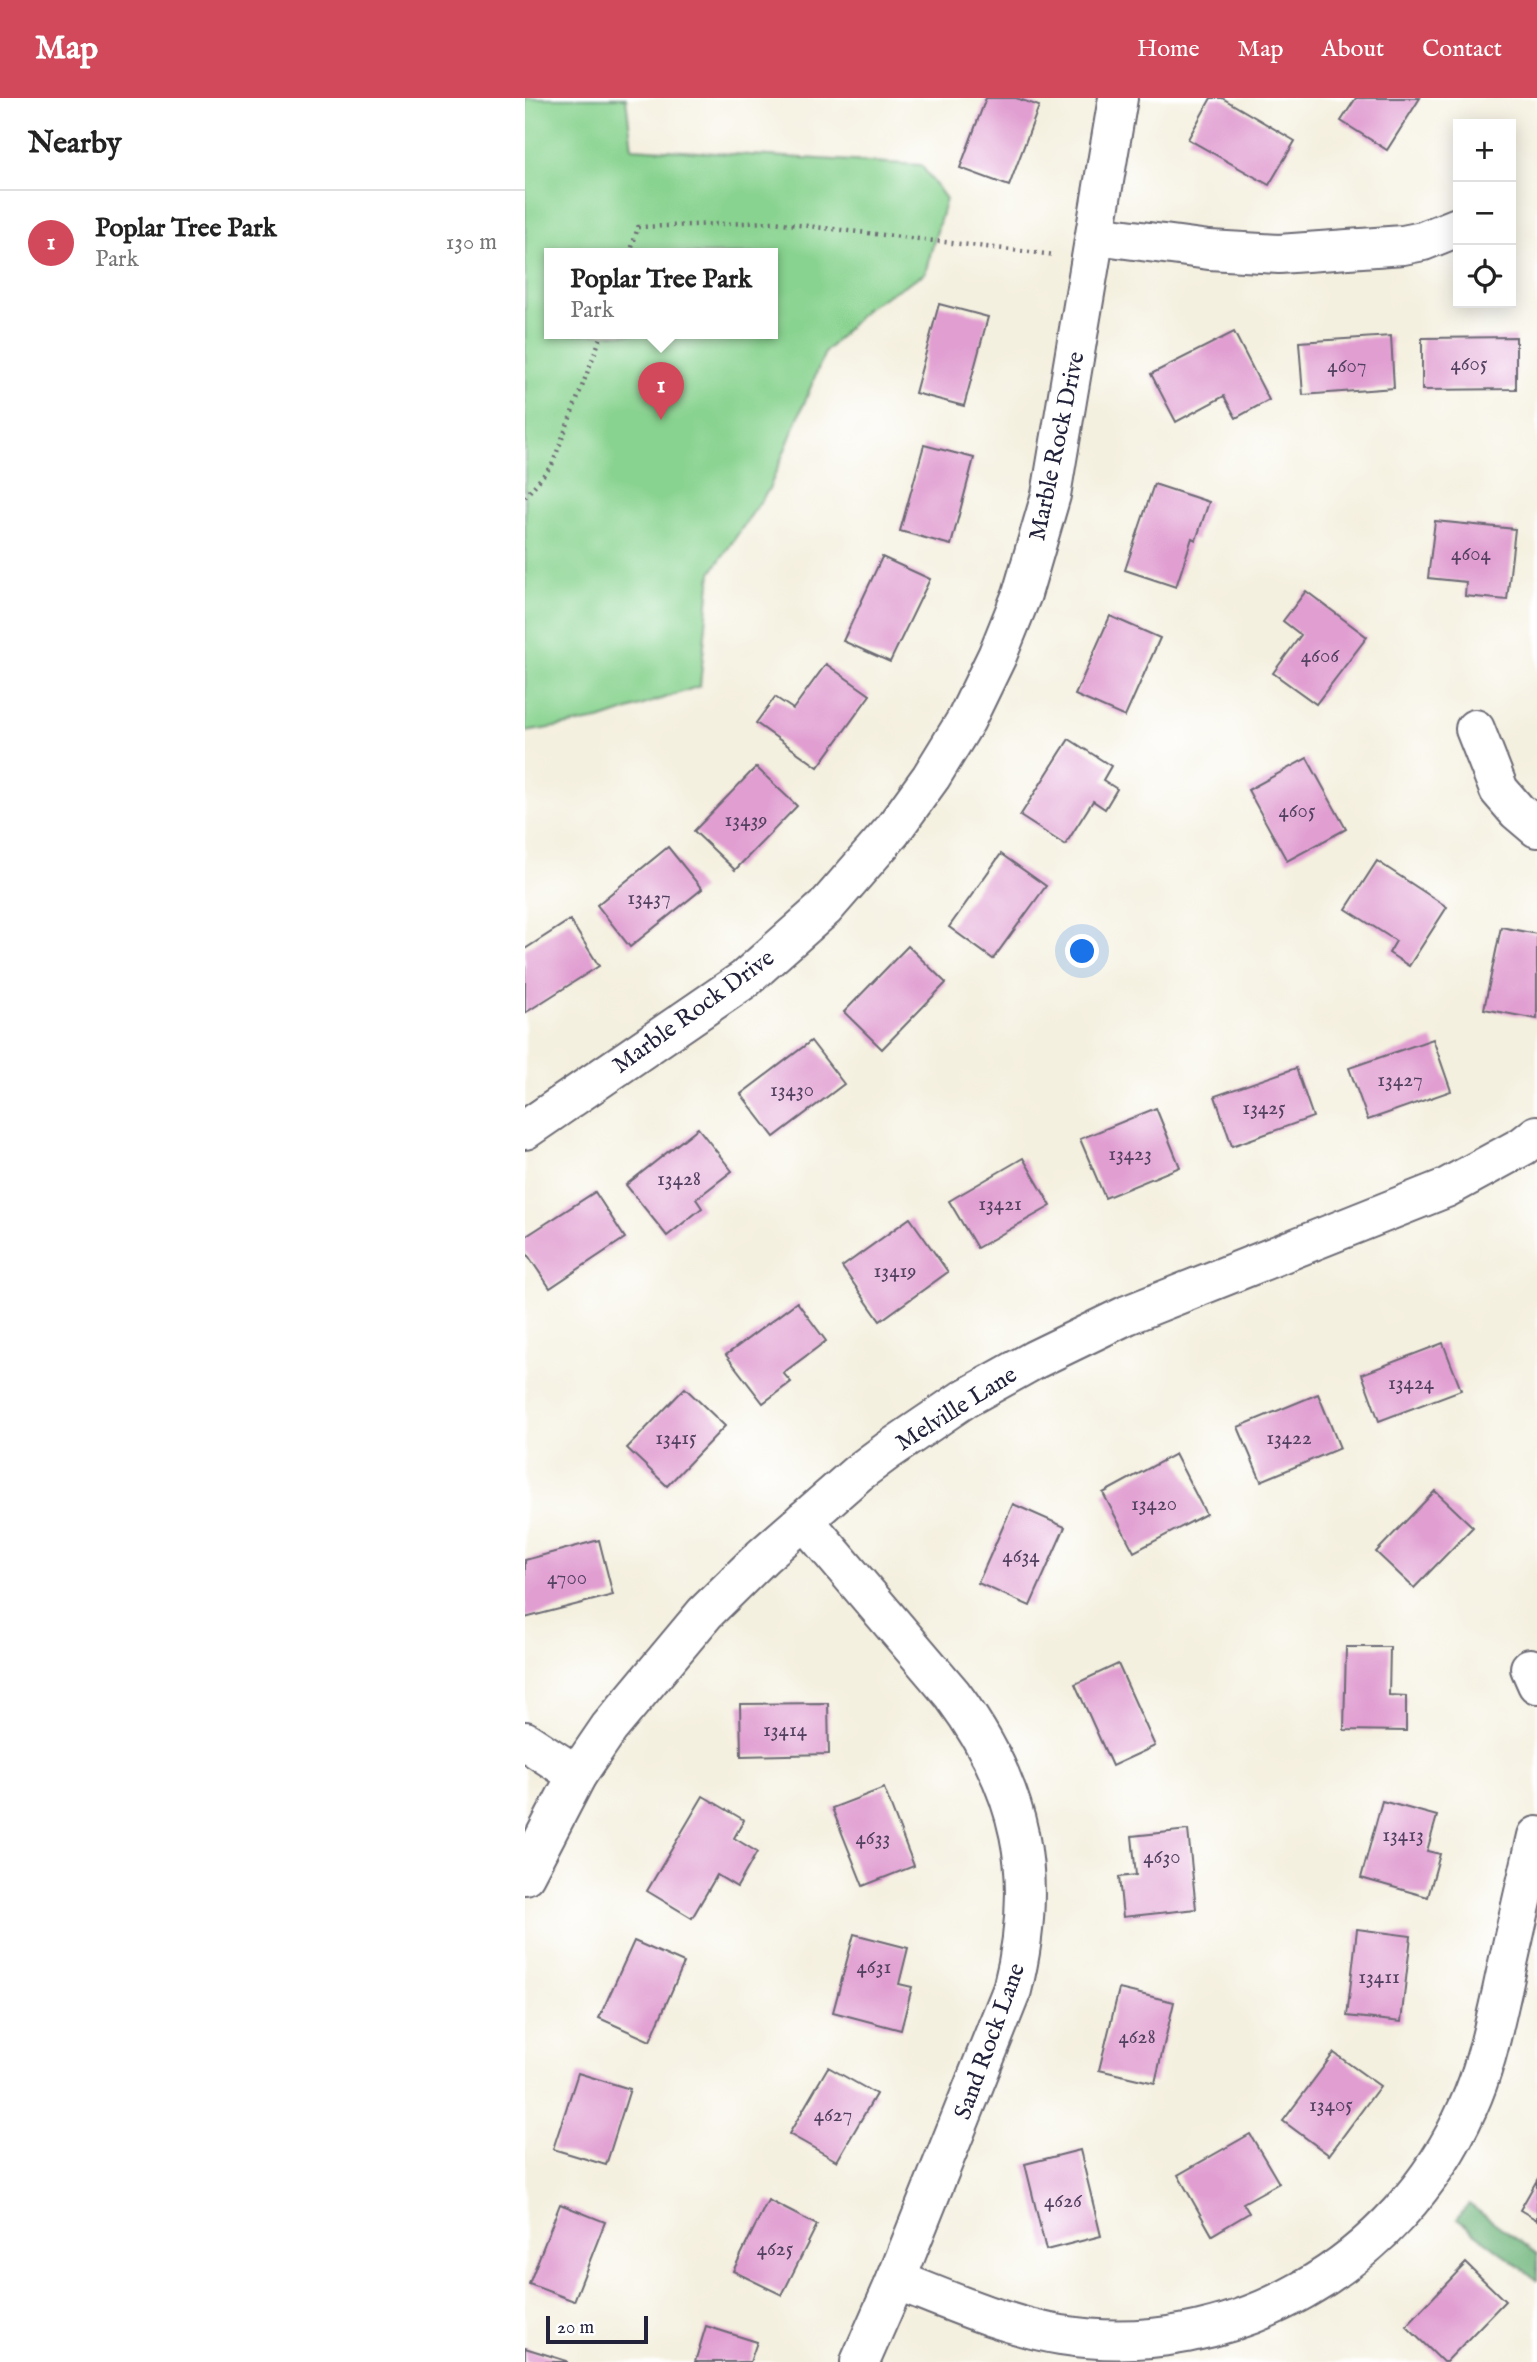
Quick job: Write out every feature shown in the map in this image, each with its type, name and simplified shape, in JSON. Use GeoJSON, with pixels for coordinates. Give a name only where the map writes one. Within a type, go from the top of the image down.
{"type":"FeatureCollection","features":[{"type":"Feature","properties":{"kind":"street","name":"Marble Rock Drive"},"geometry":{"type":"LineString","coordinates":[[525,1130],[745,979],[825,908],[892,831],[931,777],[971,709],[997,656],[1022,594],[1051,495],[1118,98]]}},
{"type":"Feature","properties":{"kind":"street"},"geometry":{"type":"LineString","coordinates":[[1096,235],[1209,250],[1279,254],[1403,245],[1423,241],[1453,229]]}},
{"type":"Feature","properties":{"kind":"street"},"geometry":{"type":"LineString","coordinates":[[1475,729],[1499,790],[1517,811],[1537,828]]}},
{"type":"Feature","properties":{"kind":"street","name":"Melville Lane"},"geometry":{"type":"LineString","coordinates":[[525,1875],[577,1775],[609,1728],[705,1613],[763,1556],[858,1473],[889,1450],[964,1399],[1034,1360],[1127,1315],[1446,1188],[1523,1146],[1537,1135]]}},
{"type":"Feature","properties":{"kind":"street","name":"Sand Rock Lane"},"geometry":{"type":"LineString","coordinates":[[804,1520],[953,1694],[974,1723],[1007,1788],[1024,1859],[1026,1889],[1021,1955],[1012,1990],[896,2280],[860,2362]]}},
{"type":"Feature","properties":{"kind":"street"},"geometry":{"type":"LineString","coordinates":[[525,1741],[577,1775]]}},
{"type":"Feature","properties":{"kind":"street"},"geometry":{"type":"LineString","coordinates":[[896,2280],[992,2318],[1026,2328],[1092,2338],[1153,2337],[1218,2326],[1274,2305],[1307,2288],[1362,2250],[1417,2194],[1448,2149],[1469,2106],[1487,2054],[1537,1836]]}},
{"type":"Feature","properties":{"kind":"path"},"geometry":{"type":"LineString","coordinates":[[632,248],[638,227],[773,222],[1055,255]]}},
{"type":"Feature","properties":{"kind":"path"},"geometry":{"type":"LineString","coordinates":[[525,497],[552,465],[600,339]]}},
{"type":"Feature","properties":{"kind":"green space"},"geometry":{"type":"Polygon","coordinates":[[[525,98],[626,98],[632,148],[921,165],[946,199],[925,273],[868,307],[825,352],[769,489],[711,573],[700,686],[599,720],[525,732],[525,98]]]}},
{"type":"Feature","properties":{"kind":"green space"},"geometry":{"type":"Polygon","coordinates":[[[1469,2204],[1537,2254],[1537,2280],[1457,2219],[1469,2204]]]}},
{"type":"Feature","properties":{"kind":"building"},"geometry":{"type":"Polygon","coordinates":[[[986,98],[1016,98],[1039,106],[1009,186],[960,168],[986,98]]]}},
{"type":"Feature","properties":{"kind":"building"},"geometry":{"type":"Polygon","coordinates":[[[1211,98],[1222,98],[1295,141],[1269,185],[1188,139],[1211,98]]]}},
{"type":"Feature","properties":{"kind":"building"},"geometry":{"type":"Polygon","coordinates":[[[1356,98],[1420,98],[1387,150],[1341,121],[1356,98]]]}},
{"type":"Feature","properties":{"kind":"building"},"geometry":{"type":"Polygon","coordinates":[[[939,304],[988,317],[964,406],[915,393],[939,304]]]}},
{"type":"Feature","properties":{"kind":"building"},"geometry":{"type":"Polygon","coordinates":[[[1234,332],[1269,400],[1236,418],[1224,396],[1176,422],[1151,374],[1234,332]]]}},
{"type":"Feature","properties":{"kind":"building"},"geometry":{"type":"Polygon","coordinates":[[[1391,336],[1394,388],[1303,395],[1299,342],[1391,336]]]}},
{"type":"Feature","properties":{"kind":"building"},"geometry":{"type":"Polygon","coordinates":[[[1516,337],[1516,389],[1422,390],[1422,338],[1516,337]]]}},
{"type":"Feature","properties":{"kind":"building"},"geometry":{"type":"Polygon","coordinates":[[[924,445],[974,458],[951,545],[900,531],[924,445]]]}},
{"type":"Feature","properties":{"kind":"building"},"geometry":{"type":"Polygon","coordinates":[[[1154,484],[1209,502],[1196,540],[1192,538],[1176,587],[1125,570],[1154,484]]]}},
{"type":"Feature","properties":{"kind":"building"},"geometry":{"type":"Polygon","coordinates":[[[1435,521],[1515,529],[1507,600],[1465,596],[1466,582],[1428,578],[1435,521]]]}},
{"type":"Feature","properties":{"kind":"building"},"geometry":{"type":"Polygon","coordinates":[[[882,557],[930,579],[890,662],[843,641],[882,557]]]}},
{"type":"Feature","properties":{"kind":"building"},"geometry":{"type":"Polygon","coordinates":[[[1306,591],[1367,637],[1316,704],[1273,673],[1301,635],[1283,621],[1306,591]]]}},
{"type":"Feature","properties":{"kind":"building"},"geometry":{"type":"Polygon","coordinates":[[[1110,616],[1160,638],[1125,717],[1075,695],[1110,616]]]}},
{"type":"Feature","properties":{"kind":"building"},"geometry":{"type":"Polygon","coordinates":[[[826,664],[870,695],[818,767],[756,723],[775,697],[793,709],[826,664]]]}},
{"type":"Feature","properties":{"kind":"building"},"geometry":{"type":"Polygon","coordinates":[[[1069,739],[1111,766],[1103,780],[1117,789],[1105,809],[1093,801],[1065,845],[1020,816],[1069,739]]]}},
{"type":"Feature","properties":{"kind":"building"},"geometry":{"type":"Polygon","coordinates":[[[1307,758],[1346,829],[1287,861],[1248,790],[1307,758]]]}},
{"type":"Feature","properties":{"kind":"building"},"geometry":{"type":"Polygon","coordinates":[[[756,767],[797,806],[735,870],[694,831],[756,767]]]}},
{"type":"Feature","properties":{"kind":"building"},"geometry":{"type":"Polygon","coordinates":[[[668,847],[702,889],[630,947],[597,905],[668,847]]]}},
{"type":"Feature","properties":{"kind":"building"},"geometry":{"type":"Polygon","coordinates":[[[1001,854],[1046,886],[993,959],[949,927],[1001,854]]]}},
{"type":"Feature","properties":{"kind":"building"},"geometry":{"type":"Polygon","coordinates":[[[1377,861],[1447,907],[1409,966],[1389,953],[1396,941],[1346,909],[1377,861]]]}},
{"type":"Feature","properties":{"kind":"building"},"geometry":{"type":"Polygon","coordinates":[[[570,920],[599,966],[525,1013],[525,949],[570,920]]]}},
{"type":"Feature","properties":{"kind":"building"},"geometry":{"type":"Polygon","coordinates":[[[1501,927],[1537,934],[1537,1019],[1484,1009],[1501,927]]]}},
{"type":"Feature","properties":{"kind":"building"},"geometry":{"type":"Polygon","coordinates":[[[908,946],[946,983],[882,1049],[844,1012],[908,946]]]}},
{"type":"Feature","properties":{"kind":"building"},"geometry":{"type":"Polygon","coordinates":[[[1433,1039],[1451,1091],[1368,1120],[1349,1068],[1433,1039]]]}},
{"type":"Feature","properties":{"kind":"building"},"geometry":{"type":"Polygon","coordinates":[[[811,1041],[844,1084],[774,1137],[741,1094],[811,1041]]]}},
{"type":"Feature","properties":{"kind":"building"},"geometry":{"type":"Polygon","coordinates":[[[1296,1068],[1313,1117],[1232,1146],[1215,1096],[1296,1068]]]}},
{"type":"Feature","properties":{"kind":"building"},"geometry":{"type":"Polygon","coordinates":[[[1156,1108],[1180,1167],[1105,1198],[1080,1139],[1156,1108]]]}},
{"type":"Feature","properties":{"kind":"building"},"geometry":{"type":"Polygon","coordinates":[[[698,1128],[732,1171],[696,1199],[702,1208],[667,1236],[626,1185],[698,1128]]]}},
{"type":"Feature","properties":{"kind":"building"},"geometry":{"type":"Polygon","coordinates":[[[1023,1158],[1051,1206],[977,1248],[949,1201],[1023,1158]]]}},
{"type":"Feature","properties":{"kind":"building"},"geometry":{"type":"Polygon","coordinates":[[[595,1192],[625,1238],[550,1288],[525,1251],[525,1237],[595,1192]]]}},
{"type":"Feature","properties":{"kind":"building"},"geometry":{"type":"Polygon","coordinates":[[[910,1218],[948,1272],[880,1321],[842,1267],[910,1218]]]}},
{"type":"Feature","properties":{"kind":"building"},"geometry":{"type":"Polygon","coordinates":[[[797,1302],[826,1341],[783,1373],[791,1382],[763,1403],[726,1355],[797,1302]]]}},
{"type":"Feature","properties":{"kind":"building"},"geometry":{"type":"Polygon","coordinates":[[[1443,1343],[1461,1390],[1379,1421],[1362,1374],[1443,1343]]]}},
{"type":"Feature","properties":{"kind":"building"},"geometry":{"type":"Polygon","coordinates":[[[685,1388],[725,1426],[667,1486],[627,1448],[685,1388]]]}},
{"type":"Feature","properties":{"kind":"building"},"geometry":{"type":"Polygon","coordinates":[[[1318,1394],[1340,1448],[1261,1481],[1238,1427],[1318,1394]]]}},
{"type":"Feature","properties":{"kind":"building"},"geometry":{"type":"Polygon","coordinates":[[[1175,1454],[1206,1514],[1134,1552],[1103,1493],[1175,1454]]]}},
{"type":"Feature","properties":{"kind":"building"},"geometry":{"type":"Polygon","coordinates":[[[1435,1491],[1473,1527],[1414,1588],[1376,1552],[1435,1491]]]}},
{"type":"Feature","properties":{"kind":"building"},"geometry":{"type":"Polygon","coordinates":[[[1013,1504],[1065,1527],[1030,1606],[978,1583],[1013,1504]]]}},
{"type":"Feature","properties":{"kind":"building"},"geometry":{"type":"Polygon","coordinates":[[[599,1540],[613,1595],[525,1618],[525,1560],[599,1540]]]}},
{"type":"Feature","properties":{"kind":"building"},"geometry":{"type":"Polygon","coordinates":[[[1346,1647],[1390,1647],[1389,1695],[1406,1696],[1406,1731],[1344,1730],[1346,1647]]]}},
{"type":"Feature","properties":{"kind":"building"},"geometry":{"type":"Polygon","coordinates":[[[1118,1664],[1155,1746],[1112,1766],[1075,1684],[1118,1664]]]}},
{"type":"Feature","properties":{"kind":"building"},"geometry":{"type":"Polygon","coordinates":[[[828,1703],[829,1754],[741,1756],[740,1704],[828,1703]]]}},
{"type":"Feature","properties":{"kind":"building"},"geometry":{"type":"Polygon","coordinates":[[[884,1788],[914,1866],[863,1886],[832,1808],[884,1788]]]}},
{"type":"Feature","properties":{"kind":"building"},"geometry":{"type":"Polygon","coordinates":[[[703,1796],[744,1820],[734,1838],[757,1852],[737,1887],[717,1875],[692,1918],[647,1891],[703,1796]]]}},
{"type":"Feature","properties":{"kind":"building"},"geometry":{"type":"Polygon","coordinates":[[[1382,1801],[1437,1816],[1427,1851],[1440,1854],[1428,1897],[1361,1878],[1382,1801]]]}},
{"type":"Feature","properties":{"kind":"building"},"geometry":{"type":"Polygon","coordinates":[[[1188,1830],[1196,1909],[1123,1917],[1119,1877],[1136,1875],[1132,1836],[1188,1830]]]}},
{"type":"Feature","properties":{"kind":"building"},"geometry":{"type":"Polygon","coordinates":[[[1357,1929],[1411,1936],[1401,2022],[1347,2016],[1357,1929]]]}},
{"type":"Feature","properties":{"kind":"building"},"geometry":{"type":"Polygon","coordinates":[[[854,1934],[908,1948],[899,1984],[912,1987],[901,2030],[833,2012],[854,1934]]]}},
{"type":"Feature","properties":{"kind":"building"},"geometry":{"type":"Polygon","coordinates":[[[634,1941],[684,1963],[650,2041],[599,2018],[634,1941]]]}},
{"type":"Feature","properties":{"kind":"building"},"geometry":{"type":"Polygon","coordinates":[[[1119,1989],[1174,2002],[1155,2083],[1099,2070],[1119,1989]]]}},
{"type":"Feature","properties":{"kind":"building"},"geometry":{"type":"Polygon","coordinates":[[[1334,2053],[1380,2086],[1329,2155],[1283,2121],[1334,2053]]]}},
{"type":"Feature","properties":{"kind":"building"},"geometry":{"type":"Polygon","coordinates":[[[828,2067],[876,2094],[837,2161],[789,2134],[828,2067]]]}},
{"type":"Feature","properties":{"kind":"building"},"geometry":{"type":"Polygon","coordinates":[[[578,2073],[630,2089],[606,2165],[553,2149],[578,2073]]]}},
{"type":"Feature","properties":{"kind":"building"},"geometry":{"type":"Polygon","coordinates":[[[1250,2134],[1279,2183],[1243,2203],[1249,2213],[1212,2235],[1178,2175],[1250,2134]]]}},
{"type":"Feature","properties":{"kind":"building"},"geometry":{"type":"Polygon","coordinates":[[[1080,2150],[1101,2236],[1046,2250],[1025,2164],[1080,2150]]]}},
{"type":"Feature","properties":{"kind":"building"},"geometry":{"type":"Polygon","coordinates":[[[1537,2180],[1537,2220],[1520,2210],[1537,2180]]]}},
{"type":"Feature","properties":{"kind":"building"},"geometry":{"type":"Polygon","coordinates":[[[768,2200],[817,2225],[782,2295],[733,2271],[768,2200]]]}},
{"type":"Feature","properties":{"kind":"building"},"geometry":{"type":"Polygon","coordinates":[[[560,2204],[605,2222],[574,2301],[529,2284],[560,2204]]]}},
{"type":"Feature","properties":{"kind":"building"},"geometry":{"type":"Polygon","coordinates":[[[1466,2263],[1505,2301],[1446,2362],[1443,2362],[1406,2326],[1466,2263]]]}},
{"type":"Feature","properties":{"kind":"building"},"geometry":{"type":"Polygon","coordinates":[[[706,2326],[757,2342],[750,2362],[695,2362],[706,2326]]]}},
{"type":"Feature","properties":{"kind":"building"},"geometry":{"type":"Polygon","coordinates":[[[525,2348],[567,2361],[567,2362],[525,2362],[525,2348]]]}},
{"type":"Feature","properties":{"kind":"place","name":"Poplar Tree Park"},"geometry":{"type":"Point","coordinates":[661,420]}}]}
